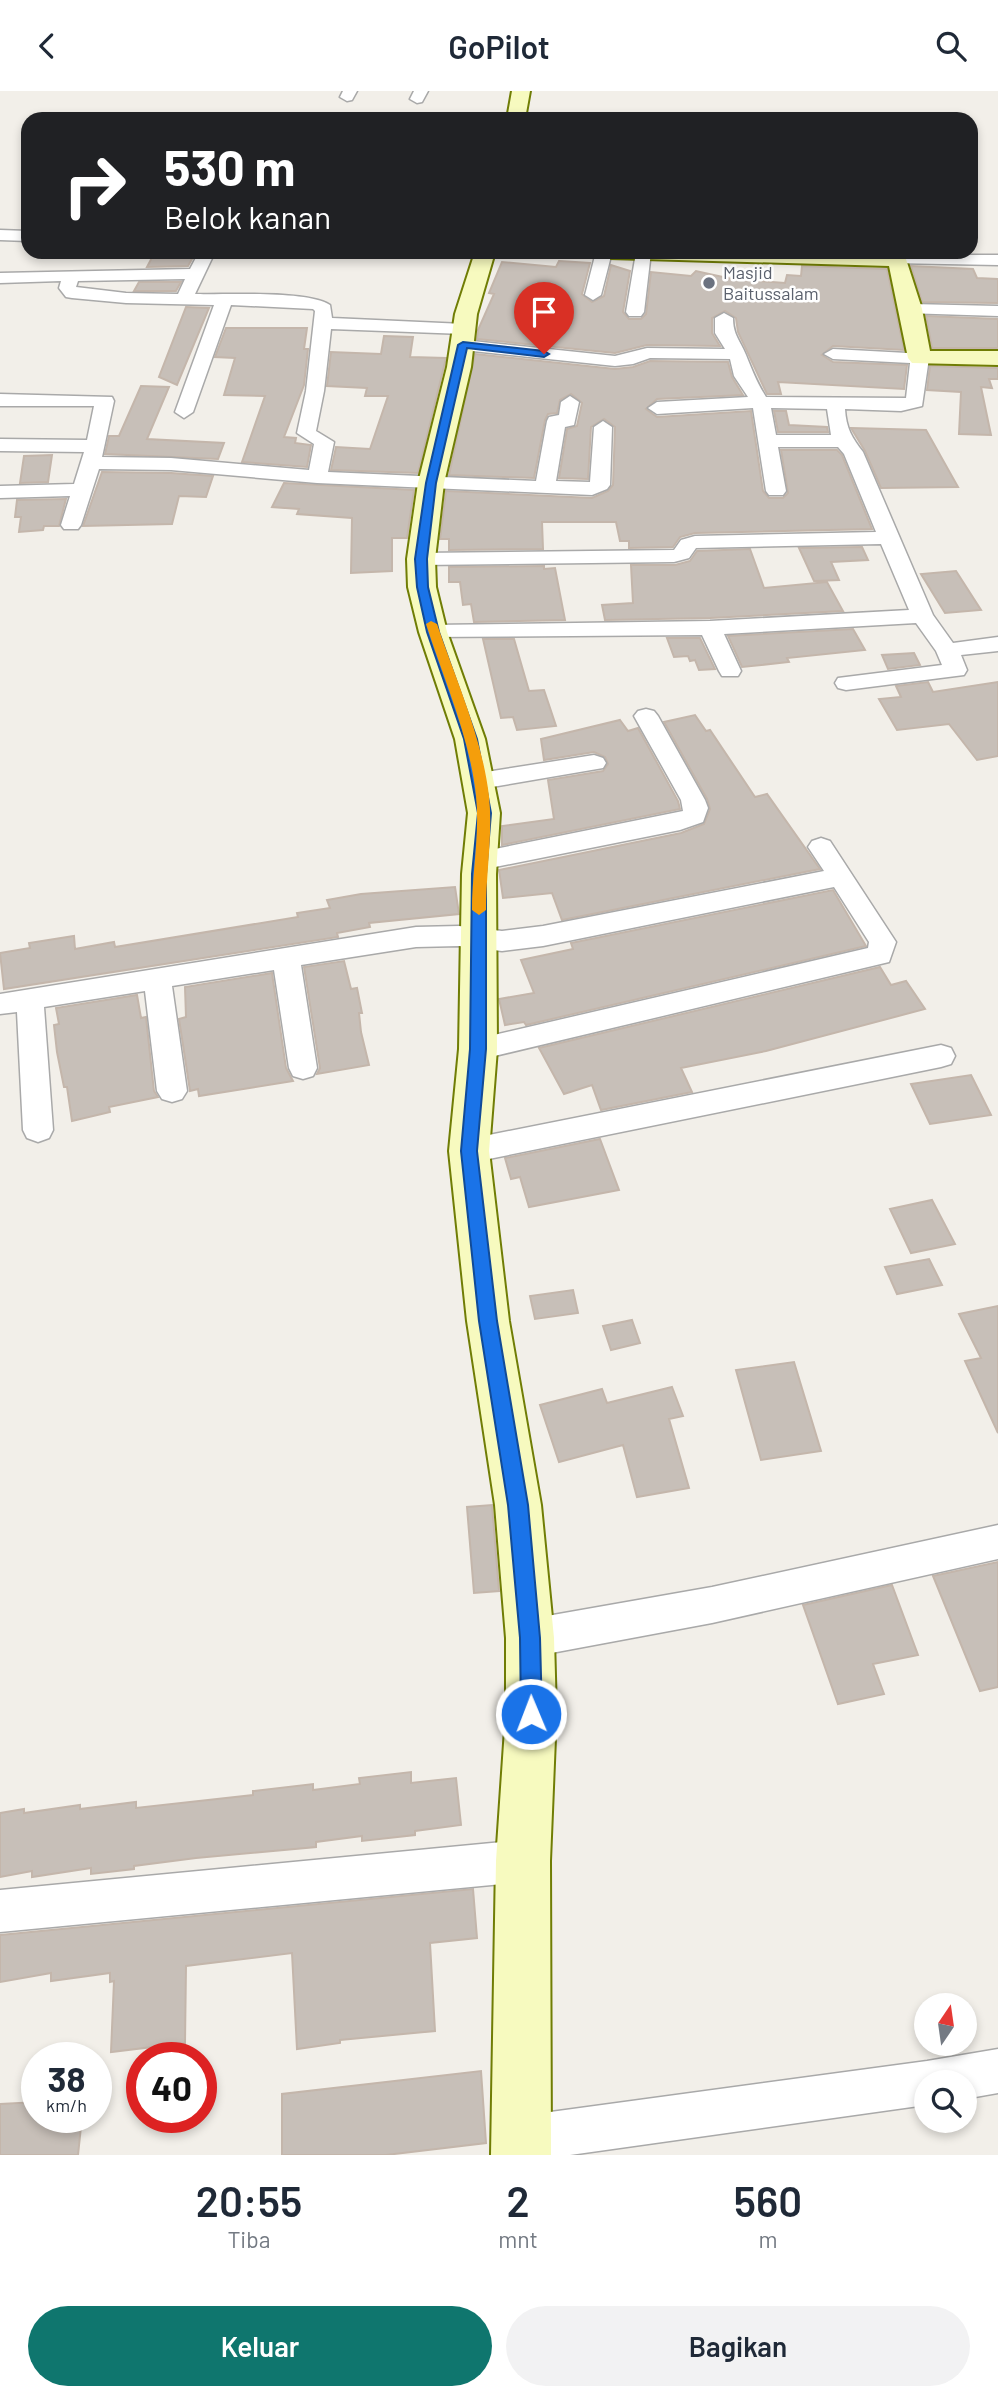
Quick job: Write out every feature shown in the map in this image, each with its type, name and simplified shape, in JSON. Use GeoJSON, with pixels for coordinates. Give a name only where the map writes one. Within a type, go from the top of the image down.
{"type":"FeatureCollection","features":[{"type":"Feature","properties":{"kind":"street"},"geometry":{"type":"LineString","coordinates":[[517,112],[521,91]]}},
{"type":"Feature","properties":{"kind":"street"},"geometry":{"type":"LineString","coordinates":[[0,236],[21,236]]}},
{"type":"Feature","properties":{"kind":"street"},"geometry":{"type":"LineString","coordinates":[[184,299],[203,259]]}},
{"type":"Feature","properties":{"kind":"street"},"geometry":{"type":"LineString","coordinates":[[483,259],[431,483],[421,559],[422,587],[433,632],[470,739],[484,813],[480,861],[478,1049],[469,1151],[488,1321],[518,1505],[530,1638],[531,1714],[523,1861],[521,2147],[914,2085]]}},
{"type":"Feature","properties":{"kind":"street"},"geometry":{"type":"LineString","coordinates":[[593,295],[602,259]]}},
{"type":"Feature","properties":{"kind":"street"},"geometry":{"type":"LineString","coordinates":[[635,312],[643,259]]}},
{"type":"Feature","properties":{"kind":"street"},"geometry":{"type":"LineString","coordinates":[[874,259],[998,260]]}},
{"type":"Feature","properties":{"kind":"street"},"geometry":{"type":"LineString","coordinates":[[657,408],[761,402],[913,403],[916,398],[916,374],[920,358],[898,260]]}},
{"type":"Feature","properties":{"kind":"street"},"geometry":{"type":"LineString","coordinates":[[0,278],[195,274]]}},
{"type":"Feature","properties":{"kind":"street"},"geometry":{"type":"LineString","coordinates":[[72,276],[68,288],[72,293],[126,298],[311,303],[324,309],[315,390],[306,433],[324,442],[317,477]]}},
{"type":"Feature","properties":{"kind":"street"},"geometry":{"type":"LineString","coordinates":[[184,412],[224,301]]}},
{"type":"Feature","properties":{"kind":"street"},"geometry":{"type":"LineString","coordinates":[[911,309],[998,311]]}},
{"type":"Feature","properties":{"kind":"street"},"geometry":{"type":"LineString","coordinates":[[724,318],[724,333],[737,354],[743,376],[761,402],[776,491]]}},
{"type":"Feature","properties":{"kind":"street"},"geometry":{"type":"LineString","coordinates":[[321,323],[463,337],[566,364],[633,359],[647,353],[737,354]]}},
{"type":"Feature","properties":{"kind":"street"},"geometry":{"type":"LineString","coordinates":[[833,354],[998,358]]}},
{"type":"Feature","properties":{"kind":"street"},"geometry":{"type":"LineString","coordinates":[[0,400],[106,401],[93,455],[71,525]]}},
{"type":"Feature","properties":{"kind":"street"},"geometry":{"type":"LineString","coordinates":[[545,488],[556,421],[567,421],[570,402]]}},
{"type":"Feature","properties":{"kind":"street"},"geometry":{"type":"LineString","coordinates":[[836,403],[835,418],[842,441],[853,452],[922,617],[947,650],[956,668],[954,672],[846,683]]}},
{"type":"Feature","properties":{"kind":"street"},"geometry":{"type":"LineString","coordinates":[[0,445],[317,477],[592,489],[600,485],[603,427]]}},
{"type":"Feature","properties":{"kind":"street"},"geometry":{"type":"LineString","coordinates":[[768,442],[842,441]]}},
{"type":"Feature","properties":{"kind":"street"},"geometry":{"type":"LineString","coordinates":[[0,492],[81,490]]}},
{"type":"Feature","properties":{"kind":"street"},"geometry":{"type":"LineString","coordinates":[[421,559],[674,556],[682,554],[688,544],[695,542],[890,538]]}},
{"type":"Feature","properties":{"kind":"street"},"geometry":{"type":"LineString","coordinates":[[433,632],[710,628],[922,617]]}},
{"type":"Feature","properties":{"kind":"street"},"geometry":{"type":"LineString","coordinates":[[710,628],[730,671]]}},
{"type":"Feature","properties":{"kind":"street"},"geometry":{"type":"LineString","coordinates":[[947,650],[998,644]]}},
{"type":"Feature","properties":{"kind":"street"},"geometry":{"type":"LineString","coordinates":[[480,861],[680,822],[694,816],[696,808],[693,800],[646,716]]}},
{"type":"Feature","properties":{"kind":"street"},"geometry":{"type":"LineString","coordinates":[[480,781],[594,763]]}},
{"type":"Feature","properties":{"kind":"street"},"geometry":{"type":"LineString","coordinates":[[478,1049],[879,955],[883,942],[821,847]]}},
{"type":"Feature","properties":{"kind":"street"},"geometry":{"type":"LineString","coordinates":[[0,1004],[435,935],[511,941],[841,877]]}},
{"type":"Feature","properties":{"kind":"street"},"geometry":{"type":"LineString","coordinates":[[286,959],[303,1068]]}},
{"type":"Feature","properties":{"kind":"street"},"geometry":{"type":"LineString","coordinates":[[157,980],[172,1091]]}},
{"type":"Feature","properties":{"kind":"street"},"geometry":{"type":"LineString","coordinates":[[30,999],[38,1130]]}},
{"type":"Feature","properties":{"kind":"street"},"geometry":{"type":"LineString","coordinates":[[469,1151],[941,1056]]}},
{"type":"Feature","properties":{"kind":"street"},"geometry":{"type":"LineString","coordinates":[[530,1638],[712,1605],[998,1542]]}},
{"type":"Feature","properties":{"kind":"street"},"geometry":{"type":"LineString","coordinates":[[0,1911],[523,1861]]}},
{"type":"Feature","properties":{"kind":"street"},"geometry":{"type":"LineString","coordinates":[[977,2075],[998,2071]]}},
{"type":"Feature","properties":{"kind":"building"},"geometry":{"type":"Polygon","coordinates":[[[151,259],[192,259],[188,266],[147,267],[151,259]]]}},
{"type":"Feature","properties":{"kind":"building"},"geometry":{"type":"Polygon","coordinates":[[[559,261],[590,263],[582,294],[592,302],[604,296],[611,265],[630,271],[623,312],[629,319],[641,319],[646,314],[651,272],[691,276],[696,271],[732,279],[785,283],[787,275],[801,276],[802,266],[887,269],[904,350],[833,346],[822,355],[833,362],[907,365],[904,389],[778,382],[781,394],[767,394],[738,332],[736,318],[725,311],[712,318],[712,333],[720,346],[647,345],[615,353],[477,339],[478,330],[494,294],[489,293],[502,262],[556,267],[559,261]]]}},
{"type":"Feature","properties":{"kind":"building"},"geometry":{"type":"Polygon","coordinates":[[[911,266],[973,269],[977,278],[998,279],[998,303],[922,302],[911,266]]]}},
{"type":"Feature","properties":{"kind":"building"},"geometry":{"type":"Polygon","coordinates":[[[139,282],[181,282],[176,291],[134,291],[139,282]]]}},
{"type":"Feature","properties":{"kind":"building"},"geometry":{"type":"Polygon","coordinates":[[[186,307],[209,308],[177,385],[159,377],[186,307]]]}},
{"type":"Feature","properties":{"kind":"building"},"geometry":{"type":"Polygon","coordinates":[[[926,316],[998,319],[998,348],[932,348],[926,316]]]}},
{"type":"Feature","properties":{"kind":"building"},"geometry":{"type":"Polygon","coordinates":[[[226,328],[307,328],[304,349],[308,349],[304,385],[284,437],[296,438],[295,443],[311,445],[307,467],[242,462],[265,396],[224,395],[235,358],[215,357],[226,328]]]}},
{"type":"Feature","properties":{"kind":"building"},"geometry":{"type":"Polygon","coordinates":[[[384,336],[413,337],[410,357],[446,358],[418,473],[331,470],[336,447],[370,449],[388,396],[365,396],[367,388],[327,386],[331,352],[381,354],[384,336]]]}},
{"type":"Feature","properties":{"kind":"building"},"geometry":{"type":"Polygon","coordinates":[[[475,354],[615,369],[650,361],[728,362],[732,377],[743,395],[657,399],[646,409],[657,417],[751,411],[763,491],[769,498],[783,498],[788,493],[781,450],[837,450],[842,455],[872,529],[695,533],[680,537],[673,547],[629,548],[629,541],[620,541],[616,522],[542,522],[543,549],[449,550],[449,539],[440,539],[446,491],[592,498],[608,491],[613,485],[615,427],[604,419],[591,427],[588,479],[559,478],[567,429],[577,426],[582,403],[571,394],[560,400],[557,413],[548,414],[545,420],[534,478],[449,475],[475,354]]]}},
{"type":"Feature","properties":{"kind":"building"},"geometry":{"type":"Polygon","coordinates":[[[930,366],[998,368],[998,379],[989,379],[992,388],[981,387],[991,435],[959,434],[961,392],[927,390],[930,366]]]}},
{"type":"Feature","properties":{"kind":"building"},"geometry":{"type":"Polygon","coordinates":[[[141,386],[169,387],[147,439],[224,443],[218,459],[105,454],[109,436],[119,436],[141,386]]]}},
{"type":"Feature","properties":{"kind":"building"},"geometry":{"type":"Polygon","coordinates":[[[774,411],[786,411],[789,425],[827,427],[828,432],[778,432],[774,411]]]}},
{"type":"Feature","properties":{"kind":"building"},"geometry":{"type":"Polygon","coordinates":[[[851,428],[926,430],[958,487],[881,488],[865,451],[851,428]]]}},
{"type":"Feature","properties":{"kind":"building"},"geometry":{"type":"Polygon","coordinates":[[[52,455],[48,482],[20,483],[24,456],[52,455]]]}},
{"type":"Feature","properties":{"kind":"building"},"geometry":{"type":"Polygon","coordinates":[[[102,472],[213,476],[206,497],[179,496],[172,524],[83,526],[102,472]]]}},
{"type":"Feature","properties":{"kind":"building"},"geometry":{"type":"Polygon","coordinates":[[[284,483],[414,490],[407,538],[392,538],[392,571],[351,573],[352,518],[297,514],[299,509],[272,507],[284,483]]]}},
{"type":"Feature","properties":{"kind":"building"},"geometry":{"type":"Polygon","coordinates":[[[66,499],[59,526],[44,526],[43,530],[19,532],[21,517],[15,517],[17,500],[66,499]]]}},
{"type":"Feature","properties":{"kind":"building"},"geometry":{"type":"Polygon","coordinates":[[[862,547],[868,560],[831,562],[839,580],[814,581],[799,548],[862,547]]]}},
{"type":"Feature","properties":{"kind":"building"},"geometry":{"type":"Polygon","coordinates":[[[750,549],[764,588],[827,582],[843,611],[605,620],[602,605],[633,603],[631,565],[675,565],[690,561],[697,551],[750,549]]]}},
{"type":"Feature","properties":{"kind":"building"},"geometry":{"type":"Polygon","coordinates":[[[544,566],[544,569],[555,568],[565,620],[474,622],[471,604],[463,605],[460,582],[449,582],[449,567],[544,566]]]}},
{"type":"Feature","properties":{"kind":"building"},"geometry":{"type":"Polygon","coordinates":[[[956,571],[981,610],[945,613],[921,574],[956,571]]]}},
{"type":"Feature","properties":{"kind":"building"},"geometry":{"type":"Polygon","coordinates":[[[853,629],[865,650],[787,658],[789,662],[742,667],[728,636],[853,629]]]}},
{"type":"Feature","properties":{"kind":"building"},"geometry":{"type":"Polygon","coordinates":[[[667,638],[700,638],[715,669],[699,670],[695,660],[690,661],[688,656],[674,657],[667,638]]]}},
{"type":"Feature","properties":{"kind":"building"},"geometry":{"type":"Polygon","coordinates":[[[483,639],[514,639],[529,691],[544,690],[556,726],[517,730],[513,717],[501,718],[483,639]]]}},
{"type":"Feature","properties":{"kind":"building"},"geometry":{"type":"Polygon","coordinates":[[[914,653],[920,665],[888,669],[882,655],[914,653]]]}},
{"type":"Feature","properties":{"kind":"building"},"geometry":{"type":"Polygon","coordinates":[[[928,682],[933,692],[998,682],[998,756],[977,760],[949,724],[897,730],[879,699],[901,697],[896,686],[928,682]]]}},
{"type":"Feature","properties":{"kind":"building"},"geometry":{"type":"Polygon","coordinates":[[[695,715],[706,731],[710,730],[755,797],[767,794],[820,869],[562,920],[552,893],[503,898],[499,870],[681,833],[704,824],[710,809],[707,799],[664,722],[695,715]]]}},
{"type":"Feature","properties":{"kind":"building"},"geometry":{"type":"Polygon","coordinates":[[[620,720],[628,731],[638,728],[680,809],[502,845],[502,826],[554,819],[548,780],[603,771],[608,764],[605,757],[594,752],[544,760],[541,739],[620,720]]]}},
{"type":"Feature","properties":{"kind":"building"},"geometry":{"type":"Polygon","coordinates":[[[455,887],[459,914],[369,923],[370,927],[337,933],[338,937],[4,989],[0,953],[30,948],[29,943],[74,936],[75,949],[114,942],[115,947],[298,917],[297,913],[330,908],[327,900],[361,894],[455,887]]]}},
{"type":"Feature","properties":{"kind":"building"},"geometry":{"type":"Polygon","coordinates":[[[833,890],[866,946],[526,1025],[524,1022],[505,1025],[499,999],[534,993],[521,960],[573,949],[571,943],[833,890]]]}},
{"type":"Feature","properties":{"kind":"building"},"geometry":{"type":"Polygon","coordinates":[[[344,961],[351,989],[357,988],[362,1013],[359,1013],[361,1032],[369,1065],[317,1074],[320,1068],[304,967],[344,961]]]}},
{"type":"Feature","properties":{"kind":"building"},"geometry":{"type":"Polygon","coordinates":[[[880,967],[891,985],[906,981],[925,1009],[766,1051],[681,1068],[692,1092],[601,1110],[592,1085],[564,1094],[539,1048],[880,967]]]}},
{"type":"Feature","properties":{"kind":"building"},"geometry":{"type":"Polygon","coordinates":[[[272,973],[286,1068],[293,1081],[199,1096],[198,1089],[190,1091],[179,1019],[186,1017],[185,987],[272,973]]]}},
{"type":"Feature","properties":{"kind":"building"},"geometry":{"type":"Polygon","coordinates":[[[137,995],[141,1018],[146,1017],[154,1091],[158,1097],[109,1107],[110,1112],[72,1121],[67,1087],[64,1087],[57,1052],[54,1025],[59,1024],[56,1008],[137,995]]]}},
{"type":"Feature","properties":{"kind":"building"},"geometry":{"type":"Polygon","coordinates":[[[971,1075],[991,1115],[930,1124],[911,1084],[971,1075]]]}},
{"type":"Feature","properties":{"kind":"building"},"geometry":{"type":"Polygon","coordinates":[[[600,1139],[619,1190],[529,1207],[520,1177],[511,1179],[505,1158],[600,1139]]]}},
{"type":"Feature","properties":{"kind":"building"},"geometry":{"type":"Polygon","coordinates":[[[932,1200],[955,1244],[911,1253],[890,1209],[932,1200]]]}},
{"type":"Feature","properties":{"kind":"building"},"geometry":{"type":"Polygon","coordinates":[[[929,1259],[942,1285],[897,1294],[885,1267],[929,1259]]]}},
{"type":"Feature","properties":{"kind":"building"},"geometry":{"type":"Polygon","coordinates":[[[573,1290],[578,1313],[535,1319],[530,1296],[573,1290]]]}},
{"type":"Feature","properties":{"kind":"building"},"geometry":{"type":"Polygon","coordinates":[[[998,1306],[998,1433],[965,1361],[981,1358],[959,1314],[998,1306]]]}},
{"type":"Feature","properties":{"kind":"building"},"geometry":{"type":"Polygon","coordinates":[[[632,1320],[640,1343],[611,1350],[603,1326],[632,1320]]]}},
{"type":"Feature","properties":{"kind":"building"},"geometry":{"type":"Polygon","coordinates":[[[794,1362],[821,1451],[761,1460],[736,1370],[794,1362]]]}},
{"type":"Feature","properties":{"kind":"building"},"geometry":{"type":"Polygon","coordinates":[[[672,1387],[683,1416],[669,1419],[689,1488],[637,1497],[623,1445],[559,1462],[540,1405],[602,1389],[607,1403],[672,1387]]]}},
{"type":"Feature","properties":{"kind":"building"},"geometry":{"type":"Polygon","coordinates":[[[492,1505],[499,1591],[474,1593],[467,1507],[492,1505]]]}},
{"type":"Feature","properties":{"kind":"building"},"geometry":{"type":"Polygon","coordinates":[[[998,1562],[998,1687],[980,1691],[933,1576],[998,1562]]]}},
{"type":"Feature","properties":{"kind":"building"},"geometry":{"type":"Polygon","coordinates":[[[892,1585],[918,1655],[873,1664],[884,1694],[838,1704],[803,1605],[892,1585]]]}},
{"type":"Feature","properties":{"kind":"building"},"geometry":{"type":"Polygon","coordinates":[[[411,1772],[411,1783],[456,1778],[461,1825],[415,1831],[415,1835],[362,1841],[362,1836],[316,1842],[316,1847],[196,1858],[91,1874],[91,1868],[32,1877],[32,1871],[0,1877],[0,1813],[24,1809],[24,1813],[80,1805],[80,1809],[136,1802],[136,1808],[253,1795],[253,1791],[313,1784],[313,1790],[360,1784],[359,1778],[411,1772]]]}},
{"type":"Feature","properties":{"kind":"building"},"geometry":{"type":"Polygon","coordinates":[[[473,1889],[477,1938],[430,1943],[435,2031],[340,2040],[340,2043],[297,2049],[292,1953],[186,1966],[185,2042],[126,2042],[126,2050],[112,2052],[114,1981],[110,1982],[110,1973],[51,1981],[51,1973],[0,1982],[0,1935],[473,1889]]]}},
{"type":"Feature","properties":{"kind":"building"},"geometry":{"type":"Polygon","coordinates":[[[481,2071],[486,2143],[386,2155],[282,2155],[282,2094],[481,2071]]]}},
{"type":"Feature","properties":{"kind":"building"},"geometry":{"type":"Polygon","coordinates":[[[21,2103],[21,2133],[80,2133],[78,2155],[0,2155],[0,2104],[21,2103]]]}},
{"type":"Feature","properties":{"kind":"slow traffic"},"geometry":{"type":"LineString","coordinates":[[431,624],[470,739],[478,771],[484,813],[479,910]]}},
{"type":"Feature","properties":{"kind":"place","name":"Masjid Baitussalam"},"geometry":{"type":"Point","coordinates":[709,283]}},
{"type":"Feature","properties":{"kind":"route"},"geometry":{"type":"LineString","coordinates":[[531,1714],[530,1638],[518,1505],[488,1321],[469,1151],[478,1049],[479,874],[484,813],[470,739],[433,632],[422,587],[421,559],[431,483],[463,345],[544,354]]}}]}
